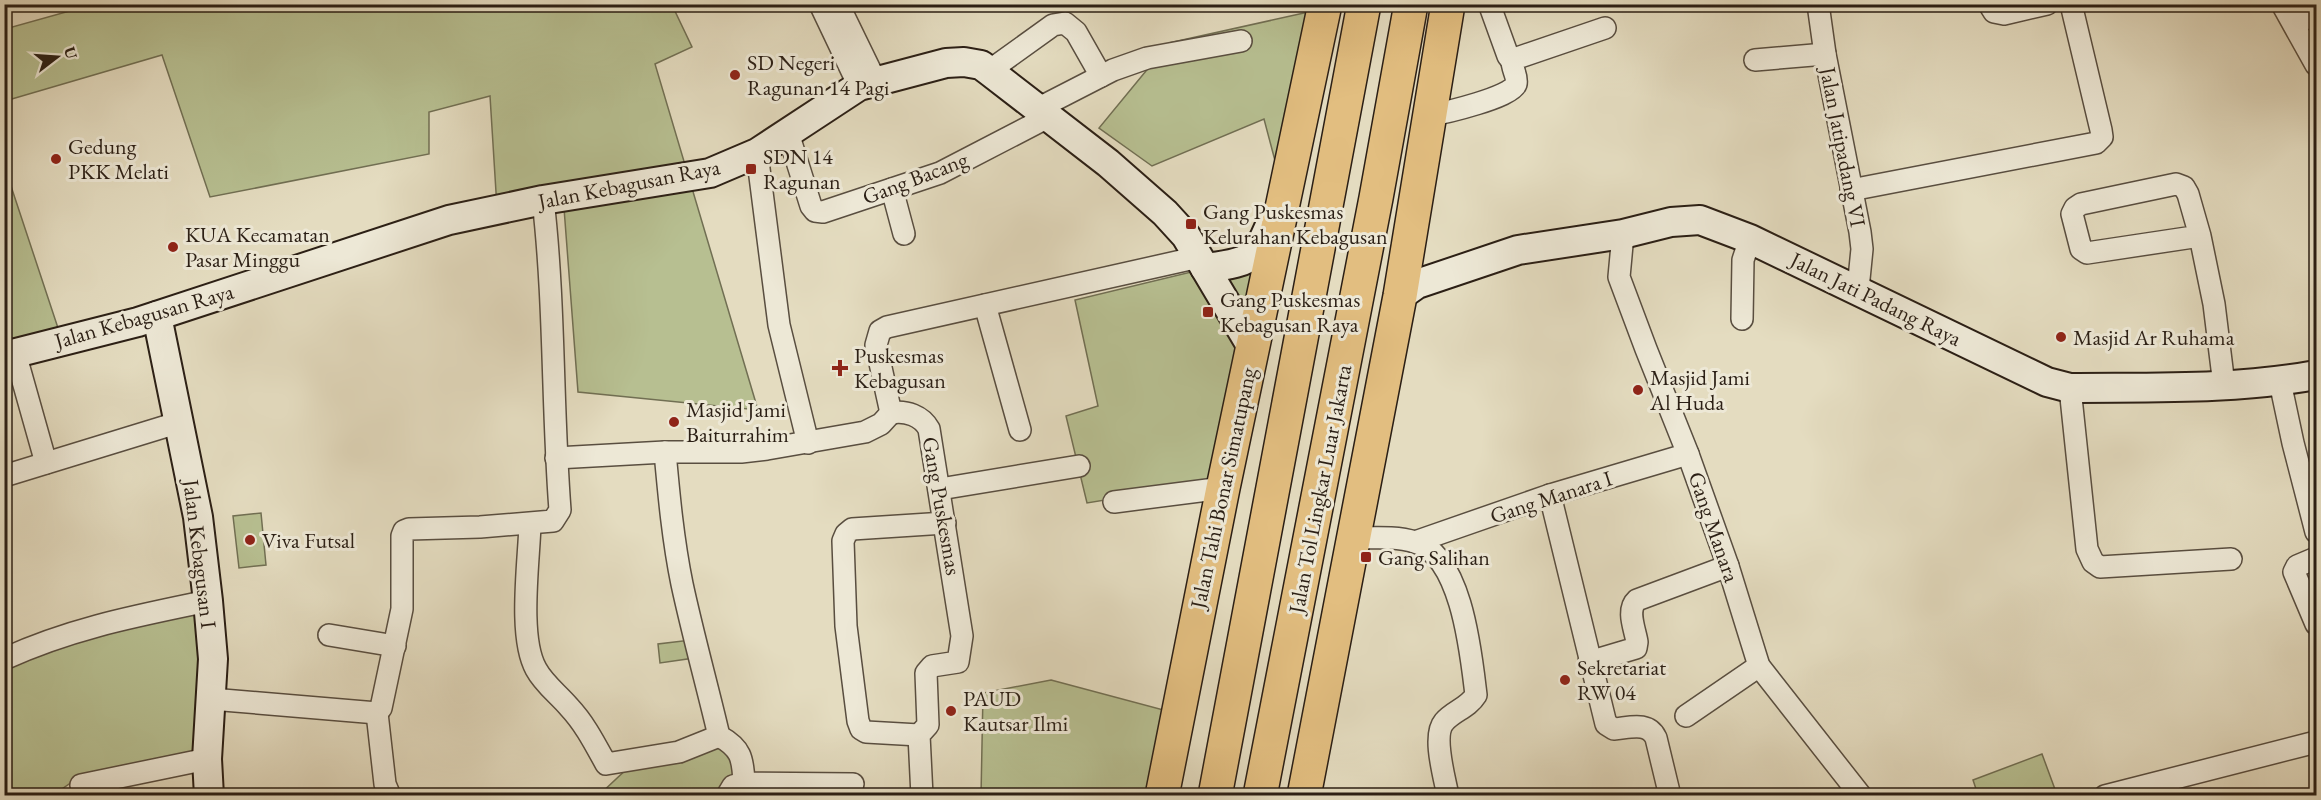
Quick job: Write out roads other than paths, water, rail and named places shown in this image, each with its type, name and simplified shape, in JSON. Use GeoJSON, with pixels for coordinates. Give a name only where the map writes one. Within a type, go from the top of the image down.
{"type":"FeatureCollection","features":[{"type":"Feature","properties":{"kind":"highway","name":"Jalan Tahi Bonar Simatupang"},"geometry":{"type":"LineString","coordinates":[[1162,795],[1222,488],[1325,4]]}},
{"type":"Feature","properties":{"kind":"highway","name":"Jalan Tol Lingkar Luar Jakarta"},"geometry":{"type":"LineString","coordinates":[[1215,795],[1364,4]]}},
{"type":"Feature","properties":{"kind":"highway","name":"Jalan Tol Lingkar Luar Jakarta"},"geometry":{"type":"LineString","coordinates":[[1260,795],[1376,198],[1411,4]]}},
{"type":"Feature","properties":{"kind":"highway"},"geometry":{"type":"LineString","coordinates":[[1304,795],[1400,297],[1448,4]]}},
{"type":"Feature","properties":{"kind":"street"},"geometry":{"type":"LineString","coordinates":[[820,4],[867,83]]}},
{"type":"Feature","properties":{"kind":"street"},"geometry":{"type":"LineString","coordinates":[[838,4],[867,83]]}},
{"type":"Feature","properties":{"kind":"street","name":"Jalan Jatipadang VI"},"geometry":{"type":"LineString","coordinates":[[1818,4],[1825,54],[1862,249],[1858,289]]}},
{"type":"Feature","properties":{"kind":"street"},"geometry":{"type":"LineString","coordinates":[[1989,4],[1994,12],[2004,14],[2047,4]]}},
{"type":"Feature","properties":{"kind":"street"},"geometry":{"type":"LineString","coordinates":[[1851,190],[2096,143],[2102,137],[2101,130],[2071,4]]}},
{"type":"Feature","properties":{"kind":"street"},"geometry":{"type":"LineString","coordinates":[[2282,4],[2316,65]]}},
{"type":"Feature","properties":{"kind":"street"},"geometry":{"type":"LineString","coordinates":[[1430,115],[1444,113],[1512,90],[1517,80],[1512,61],[1508,56],[1491,9]]}},
{"type":"Feature","properties":{"kind":"street"},"geometry":{"type":"LineString","coordinates":[[2294,23],[2316,15]]}},
{"type":"Feature","properties":{"kind":"street"},"geometry":{"type":"LineString","coordinates":[[989,71],[1053,25],[1065,23],[1076,32],[1101,76]]}},
{"type":"Feature","properties":{"kind":"street"},"geometry":{"type":"LineString","coordinates":[[1512,61],[1605,28]]}},
{"type":"Feature","properties":{"kind":"street","name":"Gang Bacang"},"geometry":{"type":"LineString","coordinates":[[788,133],[811,206],[815,211],[823,212],[950,169],[1101,76],[1147,58],[1241,41]]}},
{"type":"Feature","properties":{"kind":"street"},"geometry":{"type":"LineString","coordinates":[[1755,60],[1825,54]]}},
{"type":"Feature","properties":{"kind":"street","name":"Jalan Kebagusan Raya"},"geometry":{"type":"LineString","coordinates":[[10,354],[158,316],[415,229],[543,200],[710,173],[757,153],[867,83],[946,63],[981,65],[1045,112],[1166,213],[1186,236],[1252,347]]}},
{"type":"Feature","properties":{"kind":"street"},"geometry":{"type":"LineString","coordinates":[[757,153],[779,325],[808,443]]}},
{"type":"Feature","properties":{"kind":"street"},"geometry":{"type":"LineString","coordinates":[[2200,236],[2087,253],[2081,249],[2072,214],[2081,204],[2176,184],[2184,187],[2200,236],[2214,304],[2224,385]]}},
{"type":"Feature","properties":{"kind":"street"},"geometry":{"type":"LineString","coordinates":[[892,189],[904,234]]}},
{"type":"Feature","properties":{"kind":"street"},"geometry":{"type":"LineString","coordinates":[[390,795],[385,784],[377,713],[381,708],[402,609],[402,536],[404,531],[553,521],[560,510],[550,282],[543,200]]}},
{"type":"Feature","properties":{"kind":"street"},"geometry":{"type":"LineString","coordinates":[[556,458],[665,452],[741,452],[808,443],[874,429],[891,413],[876,345],[880,331],[887,327],[985,305],[1202,263],[1252,256],[1258,250],[1282,200]]}},
{"type":"Feature","properties":{"kind":"street","name":"Jalan Jati Padang Raya"},"geometry":{"type":"LineString","coordinates":[[1400,297],[1417,284],[1518,250],[1623,234],[1671,222],[1700,220],[1750,239],[1858,289],[2047,382],[2070,388],[2224,385],[2280,382],[2316,375]]}},
{"type":"Feature","properties":{"kind":"street","name":"Gang Manara"},"geometry":{"type":"LineString","coordinates":[[1623,234],[1619,277],[1688,454],[1728,566],[1759,666],[1861,795]]}},
{"type":"Feature","properties":{"kind":"street"},"geometry":{"type":"LineString","coordinates":[[1742,319],[1743,260],[1750,239]]}},
{"type":"Feature","properties":{"kind":"street"},"geometry":{"type":"LineString","coordinates":[[1405,260],[1419,273],[1439,278]]}},
{"type":"Feature","properties":{"kind":"street"},"geometry":{"type":"LineString","coordinates":[[985,305],[1020,430]]}},
{"type":"Feature","properties":{"kind":"street","name":"Jalan Kebagusan I"},"geometry":{"type":"LineString","coordinates":[[158,316],[198,517],[207,601],[213,659],[207,759],[209,795]]}},
{"type":"Feature","properties":{"kind":"street"},"geometry":{"type":"LineString","coordinates":[[10,354],[46,463]]}},
{"type":"Feature","properties":{"kind":"street"},"geometry":{"type":"LineString","coordinates":[[2280,382],[2316,532]]}},
{"type":"Feature","properties":{"kind":"street"},"geometry":{"type":"LineString","coordinates":[[2070,388],[2087,549],[2096,565],[2100,567],[2231,559]]}},
{"type":"Feature","properties":{"kind":"street","name":"Gang Puskesmas"},"geometry":{"type":"LineString","coordinates":[[891,413],[896,412],[924,419],[929,429],[960,609],[962,636],[958,662],[932,666],[927,670],[928,725],[919,735],[922,795]]}},
{"type":"Feature","properties":{"kind":"street"},"geometry":{"type":"LineString","coordinates":[[4,476],[180,422]]}},
{"type":"Feature","properties":{"kind":"street"},"geometry":{"type":"LineString","coordinates":[[665,452],[671,518],[682,583],[719,736],[738,749],[736,789],[853,784]]}},
{"type":"Feature","properties":{"kind":"street","name":"Gang Manara I"},"geometry":{"type":"LineString","coordinates":[[1415,542],[1550,495],[1688,454]]}},
{"type":"Feature","properties":{"kind":"street"},"geometry":{"type":"LineString","coordinates":[[940,489],[1079,466]]}},
{"type":"Feature","properties":{"kind":"street"},"geometry":{"type":"LineString","coordinates":[[1114,502],[1222,488]]}},
{"type":"Feature","properties":{"kind":"street"},"geometry":{"type":"LineString","coordinates":[[1550,495],[1589,662],[1607,727],[1614,729],[1643,727],[1654,734],[1670,795]]}},
{"type":"Feature","properties":{"kind":"street"},"geometry":{"type":"LineString","coordinates":[[919,735],[866,732],[861,729],[858,721],[846,626],[843,541],[852,529],[945,523]]}},
{"type":"Feature","properties":{"kind":"street"},"geometry":{"type":"LineString","coordinates":[[530,524],[526,622],[528,646],[534,667],[542,680],[579,718],[606,764],[679,752],[719,736]]}},
{"type":"Feature","properties":{"kind":"street"},"geometry":{"type":"LineString","coordinates":[[1355,538],[1389,538],[1415,542],[1428,548],[1437,556],[1448,575],[1466,628],[1476,695],[1472,702],[1443,722],[1440,730],[1439,751],[1448,795]]}},
{"type":"Feature","properties":{"kind":"street"},"geometry":{"type":"LineString","coordinates":[[2316,558],[2296,566],[2294,572],[2316,624]]}},
{"type":"Feature","properties":{"kind":"street"},"geometry":{"type":"LineString","coordinates":[[1589,662],[1636,648],[1631,610],[1632,604],[1637,600],[1728,566]]}},
{"type":"Feature","properties":{"kind":"street"},"geometry":{"type":"LineString","coordinates":[[4,658],[60,635],[98,624],[207,601]]}},
{"type":"Feature","properties":{"kind":"street"},"geometry":{"type":"LineString","coordinates":[[329,635],[395,646]]}},
{"type":"Feature","properties":{"kind":"street"},"geometry":{"type":"LineString","coordinates":[[1686,716],[1759,666]]}},
{"type":"Feature","properties":{"kind":"street"},"geometry":{"type":"LineString","coordinates":[[211,699],[377,713]]}},
{"type":"Feature","properties":{"kind":"street"},"geometry":{"type":"LineString","coordinates":[[2105,795],[2153,790],[2316,742]]}},
{"type":"Feature","properties":{"kind":"street"},"geometry":{"type":"LineString","coordinates":[[81,785],[207,759]]}},
{"type":"Feature","properties":{"kind":"place","name":"SD Negeri Ragunan 14 Pagi"},"geometry":{"type":"Point","coordinates":[735,75]}},
{"type":"Feature","properties":{"kind":"place","name":"Gedung PKK Melati"},"geometry":{"type":"Point","coordinates":[56,159]}},
{"type":"Feature","properties":{"kind":"place","name":"SDN 14 Ragunan"},"geometry":{"type":"Point","coordinates":[751,169]}},
{"type":"Feature","properties":{"kind":"place","name":"Gang Puskesmas Kelurahan Kebagusan"},"geometry":{"type":"Point","coordinates":[1191,224]}},
{"type":"Feature","properties":{"kind":"place","name":"KUA Kecamatan Pasar Minggu"},"geometry":{"type":"Point","coordinates":[173,247]}},
{"type":"Feature","properties":{"kind":"place","name":"Gang Puskesmas Kebagusan Raya"},"geometry":{"type":"Point","coordinates":[1208,312]}},
{"type":"Feature","properties":{"kind":"place","name":"Masjid Ar Ruhama"},"geometry":{"type":"Point","coordinates":[2061,337]}},
{"type":"Feature","properties":{"kind":"place","name":"Puskesmas Kebagusan"},"geometry":{"type":"Point","coordinates":[840,368]}},
{"type":"Feature","properties":{"kind":"place","name":"Masjid Jami Al Huda"},"geometry":{"type":"Point","coordinates":[1638,390]}},
{"type":"Feature","properties":{"kind":"place","name":"Masjid Jami Baiturrahim"},"geometry":{"type":"Point","coordinates":[674,422]}},
{"type":"Feature","properties":{"kind":"place","name":"Viva Futsal"},"geometry":{"type":"Point","coordinates":[250,540]}},
{"type":"Feature","properties":{"kind":"place","name":"Gang Salihan"},"geometry":{"type":"Point","coordinates":[1366,557]}},
{"type":"Feature","properties":{"kind":"place","name":"Sekretariat RW 04"},"geometry":{"type":"Point","coordinates":[1565,680]}},
{"type":"Feature","properties":{"kind":"place","name":"PAUD Kautsar Ilmi"},"geometry":{"type":"Point","coordinates":[951,711]}}]}
